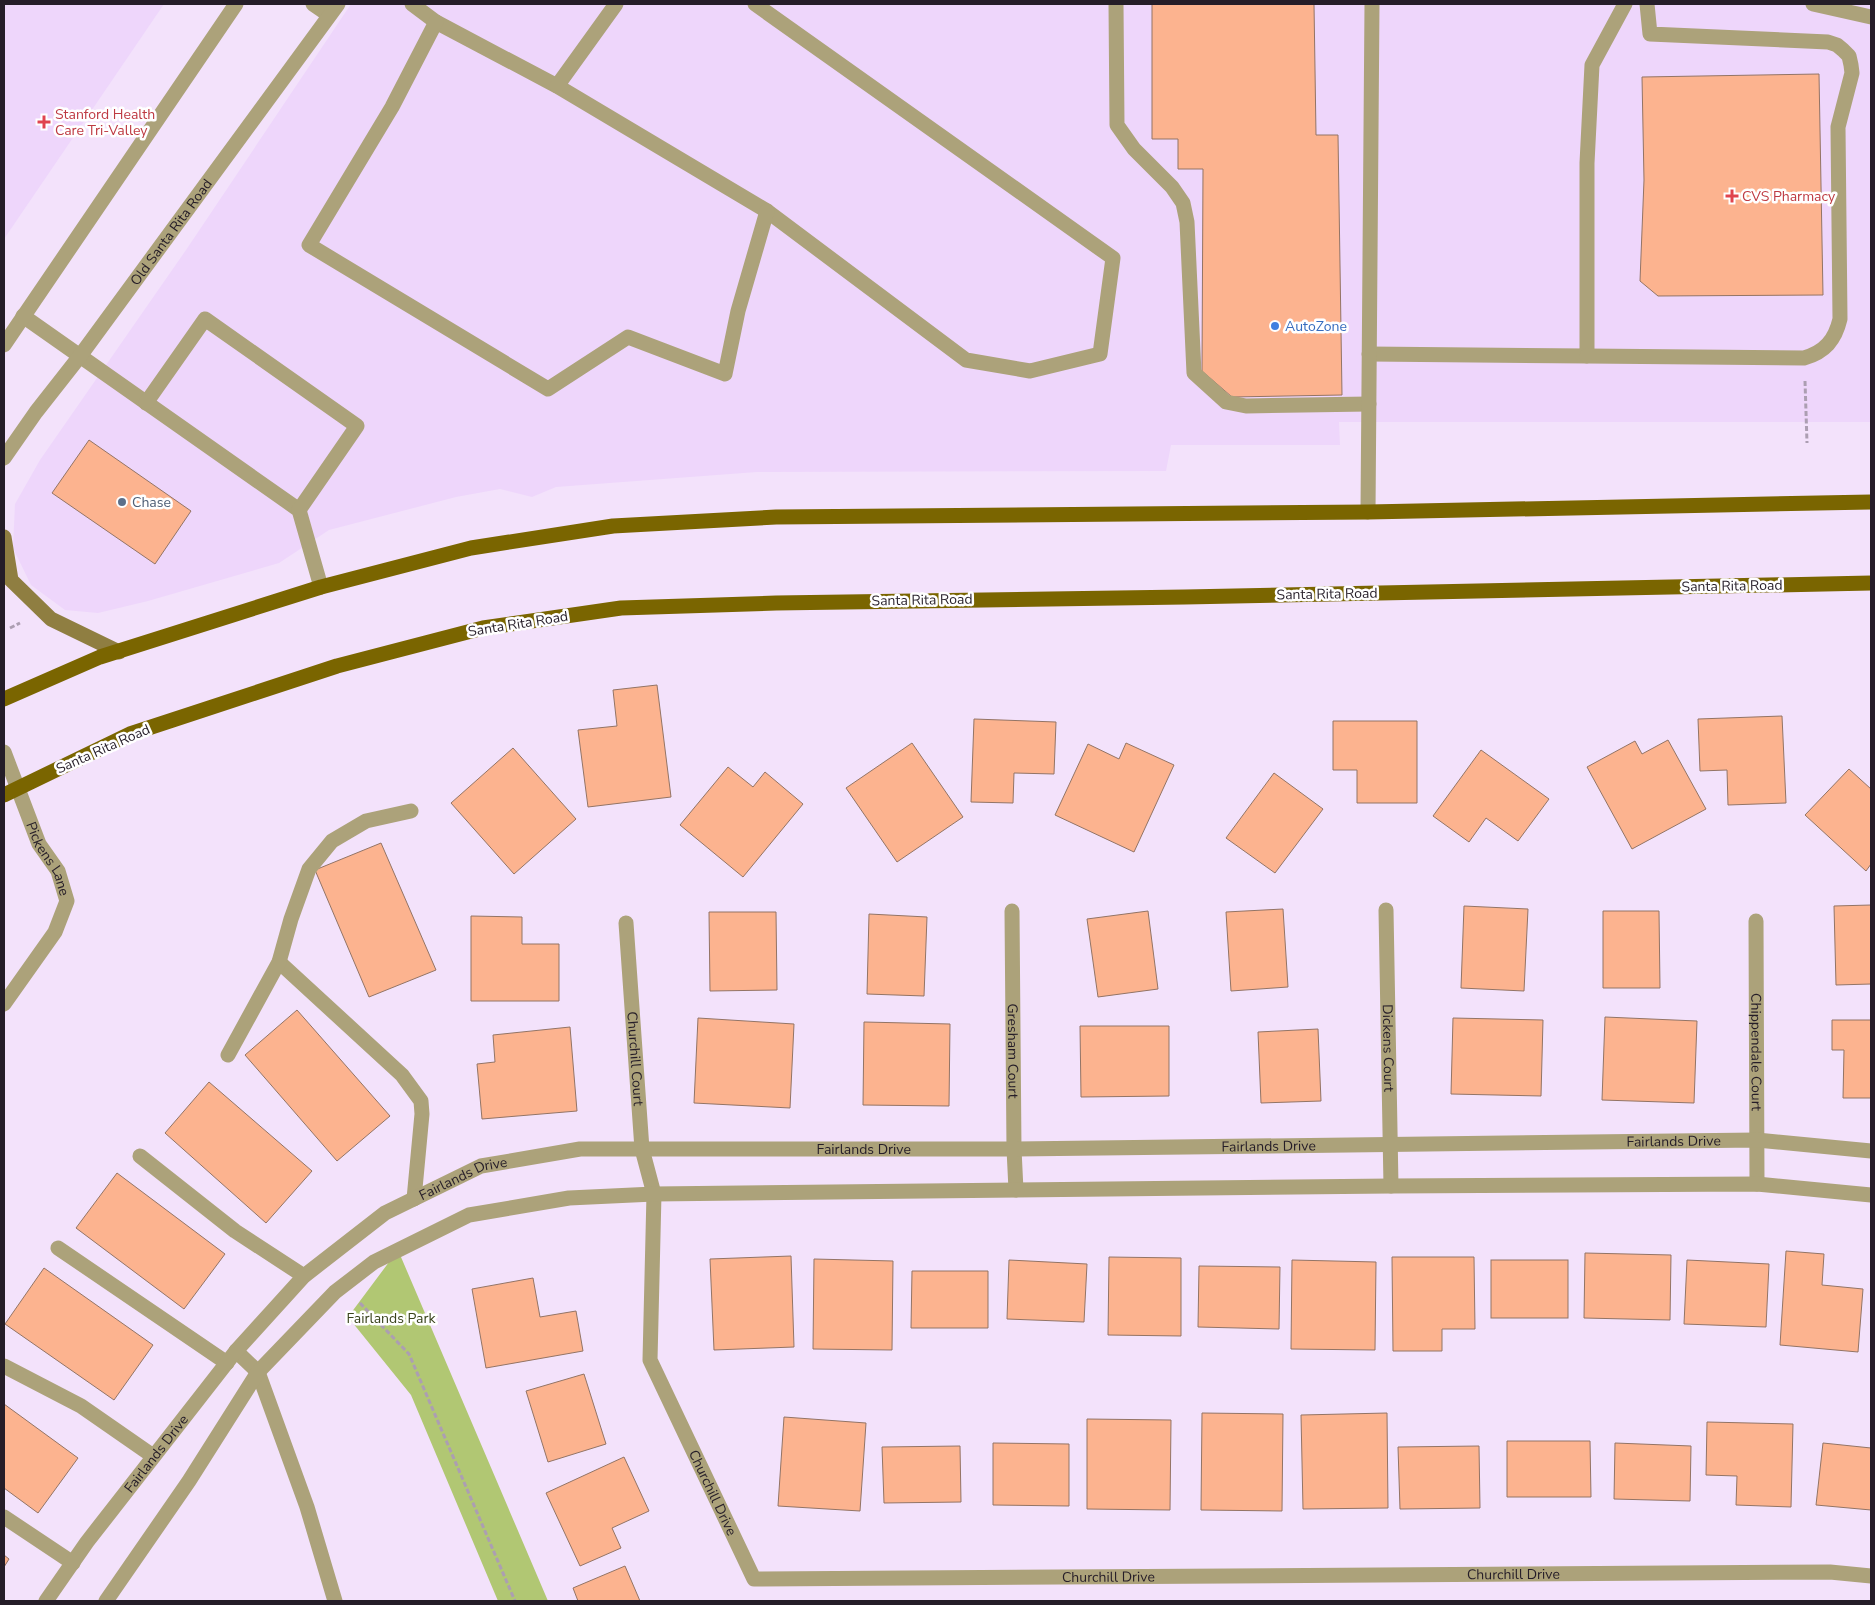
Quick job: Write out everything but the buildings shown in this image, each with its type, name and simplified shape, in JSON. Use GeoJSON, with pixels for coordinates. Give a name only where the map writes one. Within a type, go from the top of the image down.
{"type":"FeatureCollection","features":[{"type":"Feature","properties":{"kind":"main road"},"geometry":{"type":"LineString","coordinates":[[4,699],[100,657],[321,587],[471,548],[613,526],[776,517],[1368,512],[1871,502]]}},
{"type":"Feature","properties":{"kind":"main road","name":"Santa Rita Road"},"geometry":{"type":"LineString","coordinates":[[10,792],[130,734],[337,666],[483,628],[621,608],[776,602],[1185,597],[1871,583]]}},
{"type":"Feature","properties":{"kind":"street"},"geometry":{"type":"LineString","coordinates":[[4,345],[236,4]]}},
{"type":"Feature","properties":{"kind":"street"},"geometry":{"type":"LineString","coordinates":[[313,4],[334,10]]}},
{"type":"Feature","properties":{"kind":"street"},"geometry":{"type":"LineString","coordinates":[[412,4],[436,22],[557,86],[767,212],[966,360],[1030,371],[1100,354],[1113,258],[755,4]]}},
{"type":"Feature","properties":{"kind":"street"},"geometry":{"type":"LineString","coordinates":[[557,86],[616,4]]}},
{"type":"Feature","properties":{"kind":"street"},"geometry":{"type":"LineString","coordinates":[[1116,4],[1117,125],[1134,148],[1172,188],[1183,203],[1187,222],[1194,373],[1226,402],[1246,406],[1369,404]]}},
{"type":"Feature","properties":{"kind":"street"},"geometry":{"type":"LineString","coordinates":[[1368,512],[1372,4]]}},
{"type":"Feature","properties":{"kind":"street"},"geometry":{"type":"LineString","coordinates":[[1587,356],[1587,163],[1592,65],[1625,4]]}},
{"type":"Feature","properties":{"kind":"street"},"geometry":{"type":"LineString","coordinates":[[1370,354],[1804,358],[1817,354],[1828,345],[1837,333],[1840,319],[1838,127],[1852,73],[1848,56],[1836,45],[1828,42],[1650,34],[1647,4]]}},
{"type":"Feature","properties":{"kind":"street"},"geometry":{"type":"LineString","coordinates":[[1813,4],[1871,17]]}},
{"type":"Feature","properties":{"kind":"street","name":"Old Santa Rita Road"},"geometry":{"type":"LineString","coordinates":[[4,458],[36,412],[80,356],[334,10]]}},
{"type":"Feature","properties":{"kind":"street"},"geometry":{"type":"LineString","coordinates":[[436,22],[392,107],[309,245],[548,389],[628,337],[725,374],[738,311],[767,212]]}},
{"type":"Feature","properties":{"kind":"street"},"geometry":{"type":"LineString","coordinates":[[23,316],[299,510],[321,587]]}},
{"type":"Feature","properties":{"kind":"street"},"geometry":{"type":"LineString","coordinates":[[146,403],[205,319],[357,426],[299,510]]}},
{"type":"Feature","properties":{"kind":"street"},"geometry":{"type":"LineString","coordinates":[[4,537],[11,580],[51,620],[119,652]]}},
{"type":"Feature","properties":{"kind":"street"},"geometry":{"type":"LineString","coordinates":[[4,752],[10,792]]}},
{"type":"Feature","properties":{"kind":"street","name":"Pickens Lane"},"geometry":{"type":"LineString","coordinates":[[4,1004],[55,932],[67,901],[58,871],[10,792]]}},
{"type":"Feature","properties":{"kind":"street"},"geometry":{"type":"LineString","coordinates":[[228,1055],[279,962],[291,919],[309,869],[332,841],[366,821],[411,812]]}},
{"type":"Feature","properties":{"kind":"street","name":"Dickens Court"},"geometry":{"type":"LineString","coordinates":[[1386,910],[1391,1186]]}},
{"type":"Feature","properties":{"kind":"street","name":"Gresham Court"},"geometry":{"type":"LineString","coordinates":[[1012,911],[1016,1190]]}},
{"type":"Feature","properties":{"kind":"street","name":"Chippendale Court"},"geometry":{"type":"LineString","coordinates":[[1756,921],[1757,1184]]}},
{"type":"Feature","properties":{"kind":"street","name":"Churchill Court"},"geometry":{"type":"LineString","coordinates":[[626,923],[642,1149],[654,1194]]}},
{"type":"Feature","properties":{"kind":"street"},"geometry":{"type":"LineString","coordinates":[[279,962],[402,1075],[421,1101],[422,1114],[414,1199]]}},
{"type":"Feature","properties":{"kind":"street","name":"Fairlands Drive"},"geometry":{"type":"LineString","coordinates":[[46,1601],[153,1456],[232,1357],[304,1276],[385,1213],[481,1166],[580,1149],[1014,1148],[1757,1140],[1871,1151]]}},
{"type":"Feature","properties":{"kind":"street"},"geometry":{"type":"LineString","coordinates":[[140,1156],[236,1231],[304,1276]]}},
{"type":"Feature","properties":{"kind":"street"},"geometry":{"type":"LineString","coordinates":[[106,1601],[189,1481],[258,1372],[335,1292],[374,1262],[469,1215],[569,1198],[654,1194],[1757,1184],[1871,1195]]}},
{"type":"Feature","properties":{"kind":"street","name":"Churchill Drive"},"geometry":{"type":"LineString","coordinates":[[654,1194],[650,1360],[754,1579],[1821,1572],[1871,1576]]}},
{"type":"Feature","properties":{"kind":"street"},"geometry":{"type":"LineString","coordinates":[[58,1248],[258,1372],[307,1507],[336,1601]]}},
{"type":"Feature","properties":{"kind":"street"},"geometry":{"type":"LineString","coordinates":[[4,1366],[82,1406],[153,1456]]}},
{"type":"Feature","properties":{"kind":"street"},"geometry":{"type":"LineString","coordinates":[[4,1517],[73,1563]]}},
{"type":"Feature","properties":{"kind":"path"},"geometry":{"type":"LineString","coordinates":[[335,1292],[358,1302],[409,1354],[515,1601]]}},
{"type":"Feature","properties":{"kind":"shaded area","name":"Stanford Health Care Tri-Valley"},"geometry":{"type":"Polygon","coordinates":[[[4,4],[164,4],[4,239],[4,4]]]}},
{"type":"Feature","properties":{"kind":"shaded area"},"geometry":{"type":"Polygon","coordinates":[[[351,4],[1871,4],[1871,422],[1339,422],[1340,445],[1171,445],[1166,471],[757,472],[556,487],[532,497],[500,489],[456,497],[329,530],[279,563],[148,601],[98,613],[65,610],[31,585],[13,548],[15,504],[40,460],[186,250],[351,4]]]}},
{"type":"Feature","properties":{"kind":"green space","name":"Fairlands Park"},"geometry":{"type":"Polygon","coordinates":[[[398,1250],[548,1601],[498,1601],[411,1395],[348,1317],[398,1250]]]}},
{"type":"Feature","properties":{"kind":"place","name":"Stanford Health Care Tri-Valley"},"geometry":{"type":"Point","coordinates":[44,122]}},
{"type":"Feature","properties":{"kind":"place","name":"CVS Pharmacy"},"geometry":{"type":"Point","coordinates":[1732,196]}},
{"type":"Feature","properties":{"kind":"place","name":"AutoZone"},"geometry":{"type":"Point","coordinates":[1275,326]}},
{"type":"Feature","properties":{"kind":"place","name":"Chase"},"geometry":{"type":"Point","coordinates":[122,502]}}]}
